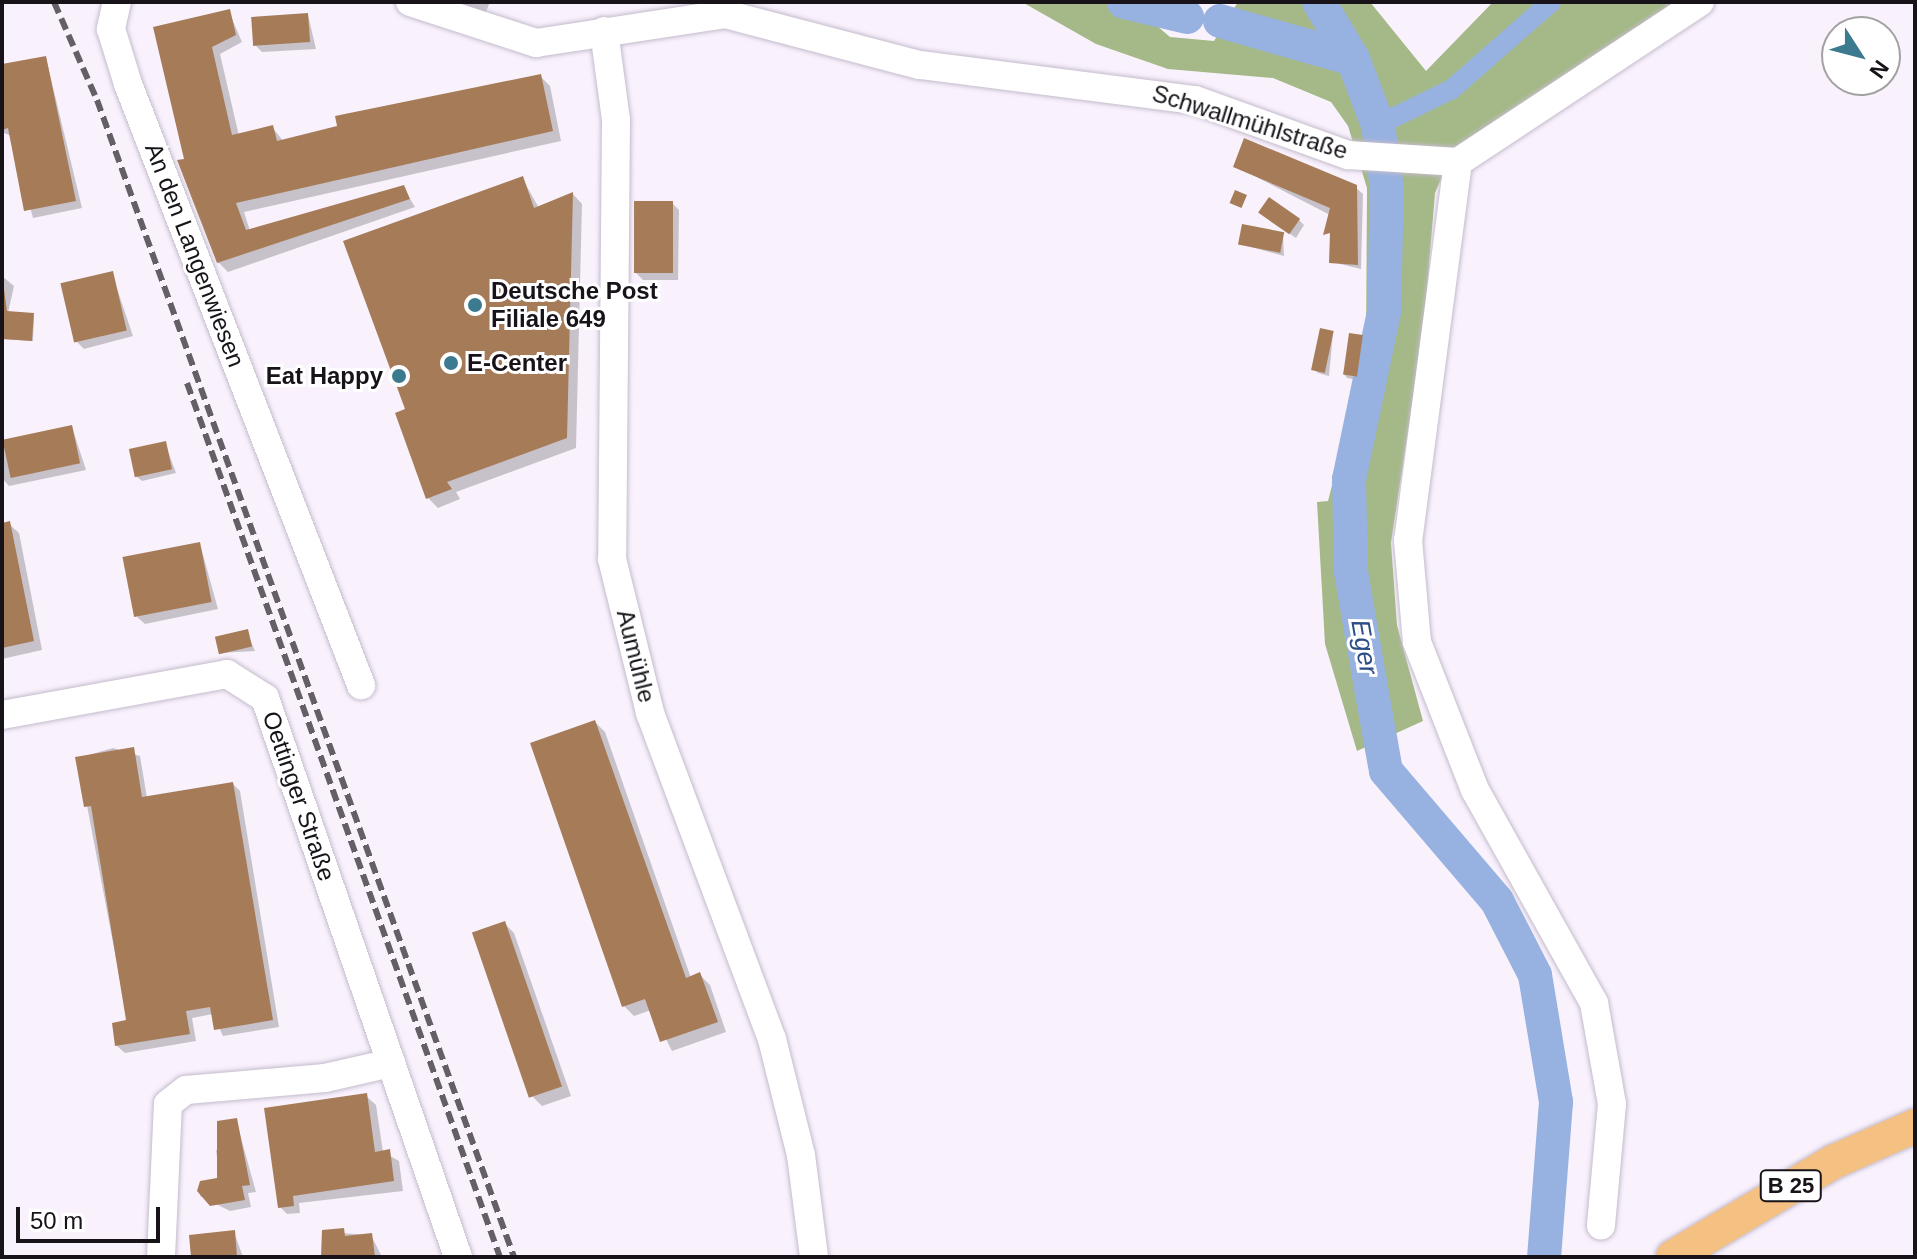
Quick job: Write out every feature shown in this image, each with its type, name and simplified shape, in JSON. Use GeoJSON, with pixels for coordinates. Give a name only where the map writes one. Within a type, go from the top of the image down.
{"type":"FeatureCollection","features":[{"type":"Feature","properties":{"kind":"main road","name":"B 25"},"geometry":{"type":"LineString","coordinates":[[1673,1257],[1833,1162],[1915,1126]]}},
{"type":"Feature","properties":{"kind":"street","name":"An den Langenwiesen"},"geometry":{"type":"LineString","coordinates":[[117,2],[111,29],[128,84],[361,685]]}},
{"type":"Feature","properties":{"kind":"street","name":"Schwallmühlstraße"},"geometry":{"type":"LineString","coordinates":[[410,2],[536,43],[725,14],[920,65],[1195,100],[1348,155],[1445,161]]}},
{"type":"Feature","properties":{"kind":"street"},"geometry":{"type":"LineString","coordinates":[[1601,1226],[1612,1104],[1594,1003],[1475,790],[1417,642],[1408,540],[1445,161],[1700,2]]}},
{"type":"Feature","properties":{"kind":"street","name":"Aumühle"},"geometry":{"type":"LineString","coordinates":[[604,31],[616,120],[612,559],[650,713],[772,1039],[801,1155],[814,1257]]}},
{"type":"Feature","properties":{"kind":"street","name":"Oettinger Straße"},"geometry":{"type":"LineString","coordinates":[[2,715],[227,674],[265,698],[458,1257]]}},
{"type":"Feature","properties":{"kind":"street"},"geometry":{"type":"LineString","coordinates":[[161,1257],[168,1104],[186,1090],[325,1078],[391,1063]]}},
{"type":"Feature","properties":{"kind":"green space"},"geometry":{"type":"Polygon","coordinates":[[[1022,2],[1129,2],[1170,37],[1214,41],[1238,2],[1370,2],[1426,71],[1493,2],[1689,2],[1453,152],[1435,193],[1424,326],[1391,543],[1397,625],[1423,721],[1357,751],[1325,644],[1317,502],[1328,501],[1366,352],[1367,188],[1348,126],[1331,102],[1273,78],[1168,69],[1096,44],[1022,2]]]}},
{"type":"Feature","properties":{"kind":"building"},"geometry":{"type":"Polygon","coordinates":[[[230,9],[236,35],[212,47],[232,135],[273,125],[277,141],[337,126],[335,116],[541,74],[553,131],[236,203],[246,230],[404,185],[410,199],[217,263],[177,160],[184,159],[153,27],[230,9]]]}},
{"type":"Feature","properties":{"kind":"building"},"geometry":{"type":"Polygon","coordinates":[[[308,13],[310,42],[253,46],[251,17],[308,13]]]}},
{"type":"Feature","properties":{"kind":"building"},"geometry":{"type":"Polygon","coordinates":[[[46,56],[76,201],[24,211],[8,128],[2,130],[2,64],[46,56]]]}},
{"type":"Feature","properties":{"kind":"building"},"geometry":{"type":"Polygon","coordinates":[[[1244,138],[1357,185],[1358,265],[1329,263],[1330,233],[1323,235],[1330,208],[1233,167],[1244,138]]]}},
{"type":"Feature","properties":{"kind":"building"},"geometry":{"type":"Polygon","coordinates":[[[523,176],[534,208],[573,192],[567,438],[447,482],[452,489],[426,499],[395,413],[405,409],[343,241],[523,176]]]}},
{"type":"Feature","properties":{"kind":"building"},"geometry":{"type":"Polygon","coordinates":[[[1235,190],[1247,195],[1241,208],[1230,203],[1235,190]]]}},
{"type":"Feature","properties":{"kind":"building"},"geometry":{"type":"Polygon","coordinates":[[[1269,197],[1300,219],[1289,234],[1258,213],[1269,197]]]}},
{"type":"Feature","properties":{"kind":"building"},"geometry":{"type":"Polygon","coordinates":[[[634,201],[673,201],[673,273],[634,273],[634,201]]]}},
{"type":"Feature","properties":{"kind":"building"},"geometry":{"type":"Polygon","coordinates":[[[1242,224],[1284,232],[1280,253],[1238,245],[1242,224]]]}},
{"type":"Feature","properties":{"kind":"building"},"geometry":{"type":"Polygon","coordinates":[[[113,271],[127,330],[74,343],[60,283],[113,271]]]}},
{"type":"Feature","properties":{"kind":"building"},"geometry":{"type":"Polygon","coordinates":[[[2,274],[7,311],[34,313],[32,341],[2,339],[2,274]]]}},
{"type":"Feature","properties":{"kind":"building"},"geometry":{"type":"Polygon","coordinates":[[[1320,328],[1334,331],[1325,373],[1311,370],[1320,328]]]}},
{"type":"Feature","properties":{"kind":"building"},"geometry":{"type":"Polygon","coordinates":[[[1349,333],[1363,335],[1357,377],[1343,375],[1349,333]]]}},
{"type":"Feature","properties":{"kind":"building"},"geometry":{"type":"Polygon","coordinates":[[[72,425],[80,463],[11,478],[3,440],[72,425]]]}},
{"type":"Feature","properties":{"kind":"building"},"geometry":{"type":"Polygon","coordinates":[[[166,441],[172,469],[135,477],[129,449],[166,441]]]}},
{"type":"Feature","properties":{"kind":"building"},"geometry":{"type":"Polygon","coordinates":[[[10,521],[34,641],[2,648],[2,523],[10,521]]]}},
{"type":"Feature","properties":{"kind":"building"},"geometry":{"type":"Polygon","coordinates":[[[200,542],[212,602],[134,617],[122,557],[200,542]]]}},
{"type":"Feature","properties":{"kind":"building"},"geometry":{"type":"Polygon","coordinates":[[[248,629],[252,647],[219,654],[215,637],[248,629]]]}},
{"type":"Feature","properties":{"kind":"building"},"geometry":{"type":"Polygon","coordinates":[[[595,720],[686,978],[700,972],[718,1022],[660,1042],[645,999],[622,1007],[530,743],[595,720]]]}},
{"type":"Feature","properties":{"kind":"building"},"geometry":{"type":"Polygon","coordinates":[[[134,747],[142,797],[233,782],[273,1020],[214,1030],[210,1007],[186,1011],[190,1034],[115,1046],[112,1023],[126,1020],[91,806],[84,807],[75,757],[134,747]]]}},
{"type":"Feature","properties":{"kind":"building"},"geometry":{"type":"Polygon","coordinates":[[[505,921],[562,1086],[529,1098],[472,932],[505,921]]]}},
{"type":"Feature","properties":{"kind":"building"},"geometry":{"type":"Polygon","coordinates":[[[367,1093],[375,1152],[390,1149],[394,1181],[293,1196],[294,1206],[278,1208],[264,1108],[367,1093]]]}},
{"type":"Feature","properties":{"kind":"building"},"geometry":{"type":"Polygon","coordinates":[[[237,1118],[250,1185],[242,1186],[245,1200],[210,1206],[197,1191],[200,1181],[217,1178],[217,1121],[237,1118]]]}},
{"type":"Feature","properties":{"kind":"building"},"geometry":{"type":"Polygon","coordinates":[[[344,1228],[345,1236],[372,1233],[375,1257],[321,1257],[322,1230],[344,1228]]]}},
{"type":"Feature","properties":{"kind":"building"},"geometry":{"type":"Polygon","coordinates":[[[235,1230],[237,1257],[191,1257],[189,1235],[235,1230]]]}},
{"type":"Feature","properties":{"kind":"waterway"},"geometry":{"type":"LineString","coordinates":[[1124,2],[1187,17]]}},
{"type":"Feature","properties":{"kind":"waterway","name":"Eger"},"geometry":{"type":"LineString","coordinates":[[1319,2],[1353,59],[1378,125],[1387,188],[1384,312],[1349,479],[1351,572],[1370,682],[1386,771],[1497,901],[1535,975],[1556,1102],[1544,1257]]}},
{"type":"Feature","properties":{"kind":"waterway"},"geometry":{"type":"LineString","coordinates":[[1378,125],[1452,89],[1551,2]]}},
{"type":"Feature","properties":{"kind":"waterway"},"geometry":{"type":"LineString","coordinates":[[1220,21],[1353,59]]}},
{"type":"Feature","properties":{"kind":"railway"},"geometry":{"type":"LineString","coordinates":[[54,2],[97,100],[514,1257]]}},
{"type":"Feature","properties":{"kind":"railway"},"geometry":{"type":"LineString","coordinates":[[187,383],[500,1257]]}},
{"type":"Feature","properties":{"kind":"place","name":"Deutsche Post Filiale 649"},"geometry":{"type":"Point","coordinates":[475,305]}},
{"type":"Feature","properties":{"kind":"place","name":"E-Center"},"geometry":{"type":"Point","coordinates":[451,363]}},
{"type":"Feature","properties":{"kind":"place","name":"Eat Happy"},"geometry":{"type":"Point","coordinates":[399,376]}}]}
